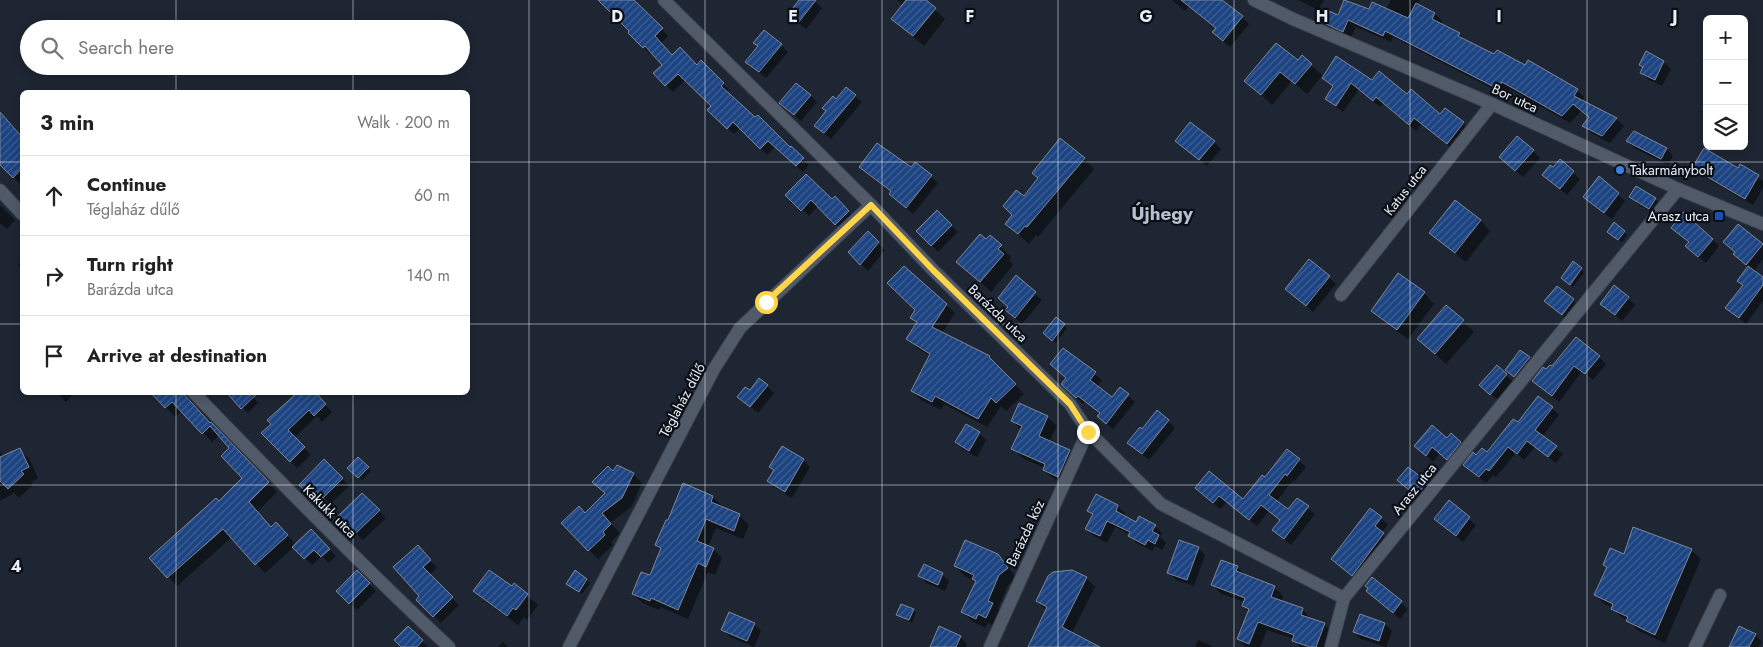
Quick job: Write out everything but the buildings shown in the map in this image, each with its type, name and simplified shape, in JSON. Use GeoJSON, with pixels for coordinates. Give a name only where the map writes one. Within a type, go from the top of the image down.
{"type":"FeatureCollection","features":[{"type":"Feature","properties":{"kind":"street","name":"Barázda utca"},"geometry":{"type":"LineString","coordinates":[[664,0],[871,205],[933,270],[1070,404],[1088,432],[1161,504],[1344,598]]}},
{"type":"Feature","properties":{"kind":"street","name":"Bor utca"},"geometry":{"type":"LineString","coordinates":[[1254,0],[1293,20],[1492,104],[1678,189],[1763,224]]}},
{"type":"Feature","properties":{"kind":"street","name":"Katus utca"},"geometry":{"type":"LineString","coordinates":[[1342,295],[1492,104]]}},
{"type":"Feature","properties":{"kind":"street","name":"Arasz utca"},"geometry":{"type":"LineString","coordinates":[[1344,598],[1678,189]]}},
{"type":"Feature","properties":{"kind":"street"},"geometry":{"type":"LineString","coordinates":[[0,190],[20,212]]}},
{"type":"Feature","properties":{"kind":"street","name":"Téglaház dűlő"},"geometry":{"type":"LineString","coordinates":[[570,647],[714,369],[740,328],[871,205]]}},
{"type":"Feature","properties":{"kind":"street","name":"Kakukk utca"},"geometry":{"type":"LineString","coordinates":[[196,395],[380,582],[449,647]]}},
{"type":"Feature","properties":{"kind":"street","name":"Barázda köz"},"geometry":{"type":"LineString","coordinates":[[990,647],[1088,432]]}},
{"type":"Feature","properties":{"kind":"street"},"geometry":{"type":"LineString","coordinates":[[1695,647],[1720,595]]}},
{"type":"Feature","properties":{"kind":"street"},"geometry":{"type":"LineString","coordinates":[[1331,647],[1344,598]]}},
{"type":"Feature","properties":{"kind":"place","name":"Takarmánybolt"},"geometry":{"type":"Point","coordinates":[1620,170]}},
{"type":"Feature","properties":{"kind":"place","name":"Arasz utca"},"geometry":{"type":"Point","coordinates":[1719,216]}},
{"type":"Feature","properties":{"kind":"district","name":"Újhegy"},"geometry":{"type":"Point","coordinates":[1162,213]}},
{"type":"Feature","properties":{"kind":"route"},"geometry":{"type":"LineString","coordinates":[[766,302],[871,205],[933,270],[1070,404],[1088,432]]}}]}
